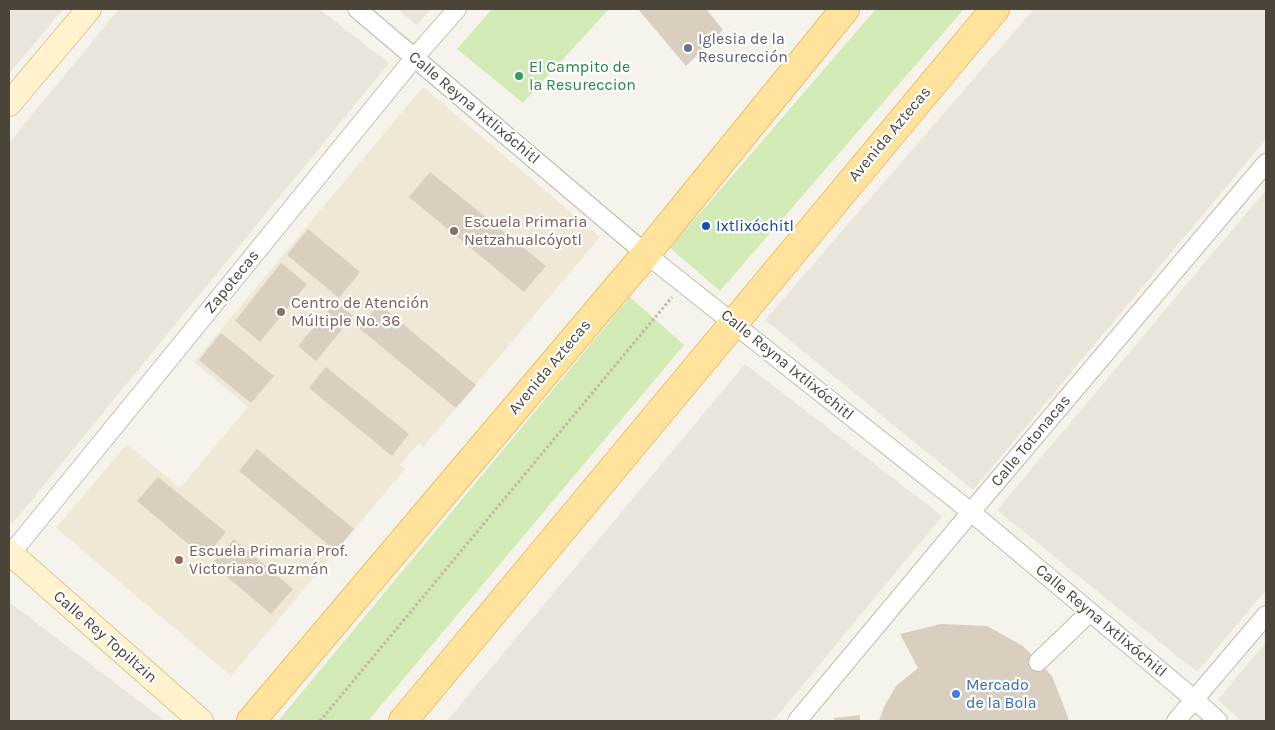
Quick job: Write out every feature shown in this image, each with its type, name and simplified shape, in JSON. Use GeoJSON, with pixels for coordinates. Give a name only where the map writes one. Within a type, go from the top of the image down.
{"type":"FeatureCollection","features":[{"type":"Feature","properties":{"kind":"main road","name":"Avenida Aztecas"},"geometry":{"type":"LineString","coordinates":[[251,721],[646,254],[845,9]]}},
{"type":"Feature","properties":{"kind":"main road","name":"Avenida Aztecas"},"geometry":{"type":"LineString","coordinates":[[402,721],[994,9]]}},
{"type":"Feature","properties":{"kind":"street"},"geometry":{"type":"LineString","coordinates":[[9,104],[89,9]]}},
{"type":"Feature","properties":{"kind":"street","name":"Calle Reyna Ixtlixóchitl"},"geometry":{"type":"LineString","coordinates":[[356,9],[646,254],[971,512],[1218,721]]}},
{"type":"Feature","properties":{"kind":"street","name":"Zapotecas"},"geometry":{"type":"LineString","coordinates":[[9,554],[415,57],[457,9]]}},
{"type":"Feature","properties":{"kind":"street","name":"Calle Totonacas"},"geometry":{"type":"LineString","coordinates":[[797,721],[1266,163]]}},
{"type":"Feature","properties":{"kind":"street","name":"Calle Rey Topiltzin"},"geometry":{"type":"LineString","coordinates":[[9,554],[201,721]]}},
{"type":"Feature","properties":{"kind":"street"},"geometry":{"type":"LineString","coordinates":[[1038,662],[1090,612]]}},
{"type":"Feature","properties":{"kind":"street"},"geometry":{"type":"LineString","coordinates":[[1176,721],[1266,615]]}},
{"type":"Feature","properties":{"kind":"path"},"geometry":{"type":"LineString","coordinates":[[320,721],[684,283]]}},
{"type":"Feature","properties":{"kind":"shaded area"},"geometry":{"type":"Polygon","coordinates":[[[9,9],[63,9],[9,74],[9,9]]]}},
{"type":"Feature","properties":{"kind":"shaded area"},"geometry":{"type":"Polygon","coordinates":[[[119,9],[319,9],[389,63],[12,524],[9,521],[9,143],[119,9]]]}},
{"type":"Feature","properties":{"kind":"shaded area"},"geometry":{"type":"Polygon","coordinates":[[[397,9],[431,9],[417,25],[397,9]]]}},
{"type":"Feature","properties":{"kind":"shaded area"},"geometry":{"type":"Polygon","coordinates":[[[1034,9],[1266,9],[1266,139],[973,490],[765,320],[1034,9]]]}},
{"type":"Feature","properties":{"kind":"shaded area"},"geometry":{"type":"Polygon","coordinates":[[[423,87],[600,237],[423,447],[419,443],[400,465],[405,469],[231,676],[56,528],[127,444],[180,488],[248,407],[194,362],[423,87]]]}},
{"type":"Feature","properties":{"kind":"shaded area"},"geometry":{"type":"Polygon","coordinates":[[[1266,190],[1266,590],[1197,672],[997,510],[1266,190]]]}},
{"type":"Feature","properties":{"kind":"shaded area"},"geometry":{"type":"Polygon","coordinates":[[[745,364],[942,516],[773,721],[447,721],[745,364]]]}},
{"type":"Feature","properties":{"kind":"shaded area"},"geometry":{"type":"Polygon","coordinates":[[[9,602],[165,721],[9,721],[9,602]]]}},
{"type":"Feature","properties":{"kind":"shaded area"},"geometry":{"type":"Polygon","coordinates":[[[1266,642],[1266,721],[1242,721],[1218,700],[1266,642]]]}},
{"type":"Feature","properties":{"kind":"green space","name":"El Campito de la Resureccion"},"geometry":{"type":"Polygon","coordinates":[[[492,9],[609,9],[523,103],[457,49],[492,9]]]}},
{"type":"Feature","properties":{"kind":"green space"},"geometry":{"type":"Polygon","coordinates":[[[876,9],[964,9],[720,291],[670,248],[876,9]]]}},
{"type":"Feature","properties":{"kind":"green space"},"geometry":{"type":"Polygon","coordinates":[[[630,297],[684,345],[368,721],[278,721],[630,297]]]}},
{"type":"Feature","properties":{"kind":"building","name":"Iglesia de la Resurección"},"geometry":{"type":"Polygon","coordinates":[[[638,9],[706,9],[723,30],[686,66],[638,9]]]}},
{"type":"Feature","properties":{"kind":"building"},"geometry":{"type":"Polygon","coordinates":[[[430,172],[546,266],[524,292],[409,197],[430,172]]]}},
{"type":"Feature","properties":{"kind":"building"},"geometry":{"type":"Polygon","coordinates":[[[308,229],[360,272],[339,298],[287,255],[308,229]]]}},
{"type":"Feature","properties":{"kind":"building"},"geometry":{"type":"Polygon","coordinates":[[[281,263],[307,284],[260,342],[235,321],[281,263]]]}},
{"type":"Feature","properties":{"kind":"building"},"geometry":{"type":"Polygon","coordinates":[[[336,301],[353,316],[316,361],[298,346],[336,301]]]}},
{"type":"Feature","properties":{"kind":"building"},"geometry":{"type":"Polygon","coordinates":[[[379,304],[476,385],[456,408],[359,328],[379,304]]]}},
{"type":"Feature","properties":{"kind":"building"},"geometry":{"type":"Polygon","coordinates":[[[221,333],[274,376],[251,403],[199,360],[221,333]]]}},
{"type":"Feature","properties":{"kind":"building"},"geometry":{"type":"Polygon","coordinates":[[[326,367],[409,434],[392,456],[309,388],[326,367]]]}},
{"type":"Feature","properties":{"kind":"building"},"geometry":{"type":"Polygon","coordinates":[[[257,449],[354,529],[336,551],[239,471],[257,449]]]}},
{"type":"Feature","properties":{"kind":"building"},"geometry":{"type":"Polygon","coordinates":[[[158,477],[226,532],[205,558],[137,501],[158,477]]]}},
{"type":"Feature","properties":{"kind":"building"},"geometry":{"type":"Polygon","coordinates":[[[234,539],[293,589],[271,614],[212,564],[234,539]]]}},
{"type":"Feature","properties":{"kind":"building"},"geometry":{"type":"Polygon","coordinates":[[[941,624],[987,626],[1023,646],[1052,676],[1068,721],[879,721],[884,707],[896,686],[918,668],[900,634],[941,624]]]}},
{"type":"Feature","properties":{"kind":"building"},"geometry":{"type":"Polygon","coordinates":[[[860,715],[860,721],[834,721],[834,718],[860,715]]]}},
{"type":"Feature","properties":{"kind":"place","name":"Iglesia de la Resurección"},"geometry":{"type":"Point","coordinates":[688,48]}},
{"type":"Feature","properties":{"kind":"place","name":"El Campito de la Resureccion"},"geometry":{"type":"Point","coordinates":[519,76]}},
{"type":"Feature","properties":{"kind":"place","name":"Ixtlixóchitl"},"geometry":{"type":"Point","coordinates":[706,226]}},
{"type":"Feature","properties":{"kind":"place","name":"Escuela Primaria Netzahualcóyotl"},"geometry":{"type":"Point","coordinates":[454,231]}},
{"type":"Feature","properties":{"kind":"place","name":"Centro de Atención Múltiple No. 36"},"geometry":{"type":"Point","coordinates":[281,312]}},
{"type":"Feature","properties":{"kind":"place","name":"Escuela Primaria Prof. Victoriano Guzmán"},"geometry":{"type":"Point","coordinates":[179,560]}},
{"type":"Feature","properties":{"kind":"place","name":"Mercado de la Bola"},"geometry":{"type":"Point","coordinates":[956,694]}}]}
